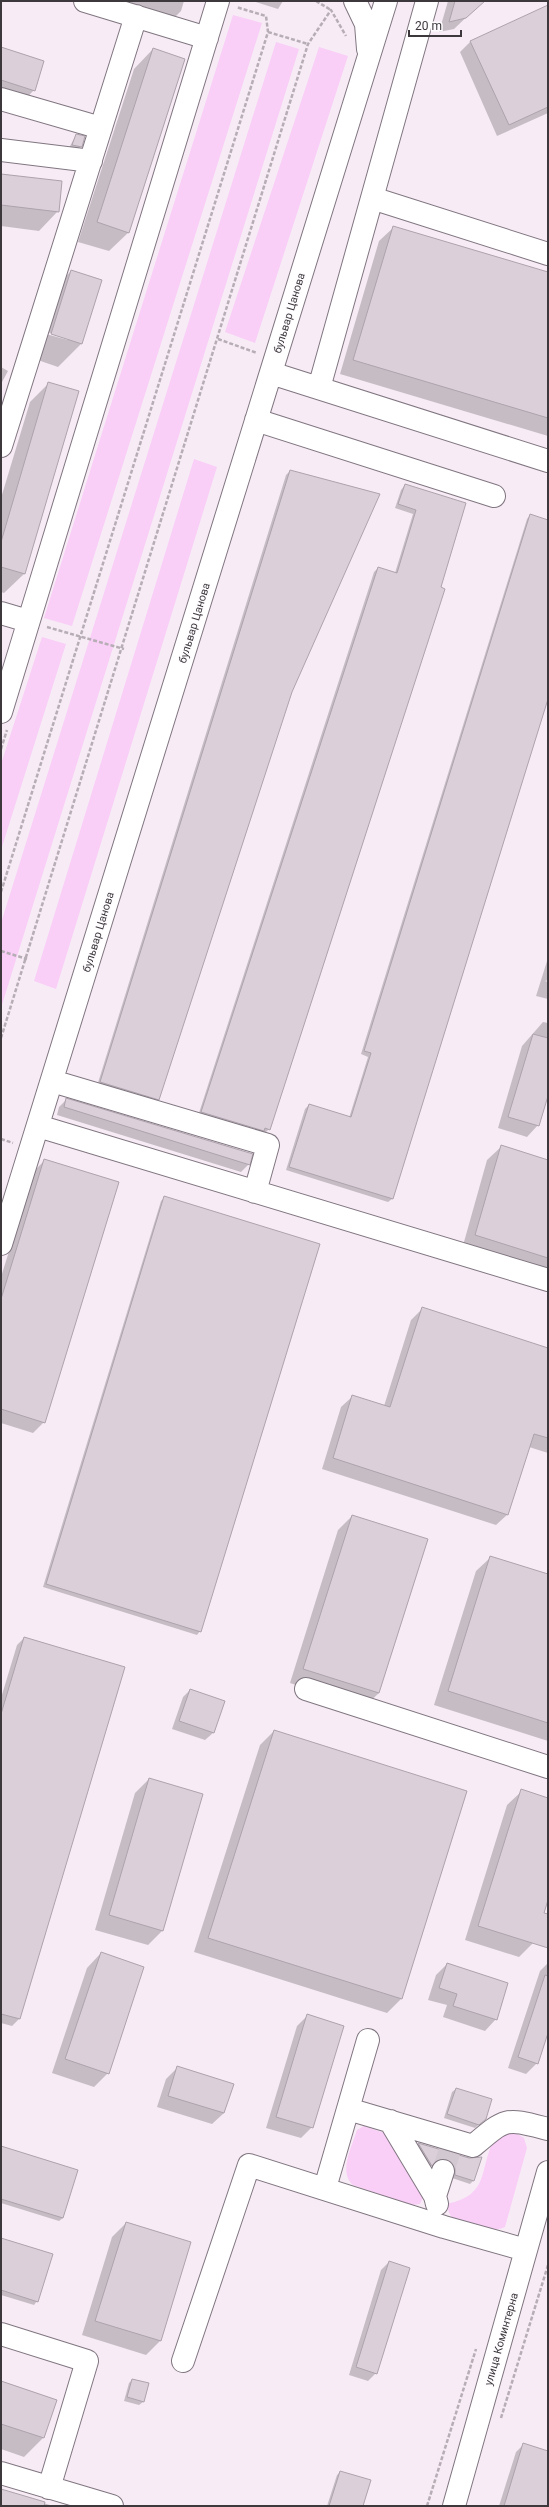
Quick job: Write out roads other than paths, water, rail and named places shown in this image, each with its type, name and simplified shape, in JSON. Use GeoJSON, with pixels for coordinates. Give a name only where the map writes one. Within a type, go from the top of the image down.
{"type":"FeatureCollection","features":[{"type":"Feature","properties":{"kind":"street"},"geometry":{"type":"LineString","coordinates":[[85,1],[207,38]]}},
{"type":"Feature","properties":{"kind":"street"},"geometry":{"type":"LineString","coordinates":[[355,1],[362,13],[367,30],[368,49],[365,68]]}},
{"type":"Feature","properties":{"kind":"street","name":"бульвар Цанова"},"geometry":{"type":"LineString","coordinates":[[1,1244],[386,1]]}},
{"type":"Feature","properties":{"kind":"street"},"geometry":{"type":"LineString","coordinates":[[319,388],[427,1]]}},
{"type":"Feature","properties":{"kind":"street"},"geometry":{"type":"LineString","coordinates":[[1,712],[218,2]]}},
{"type":"Feature","properties":{"kind":"street"},"geometry":{"type":"LineString","coordinates":[[3,433],[136,16]]}},
{"type":"Feature","properties":{"kind":"street"},"geometry":{"type":"LineString","coordinates":[[1,98],[101,128]]}},
{"type":"Feature","properties":{"kind":"street"},"geometry":{"type":"LineString","coordinates":[[1,150],[91,161]]}},
{"type":"Feature","properties":{"kind":"street"},"geometry":{"type":"LineString","coordinates":[[372,198],[548,254]]}},
{"type":"Feature","properties":{"kind":"street"},"geometry":{"type":"LineString","coordinates":[[271,373],[548,461]]}},
{"type":"Feature","properties":{"kind":"street"},"geometry":{"type":"LineString","coordinates":[[256,420],[494,496]]}},
{"type":"Feature","properties":{"kind":"street"},"geometry":{"type":"LineString","coordinates":[[1,613],[28,622]]}},
{"type":"Feature","properties":{"kind":"street"},"geometry":{"type":"LineString","coordinates":[[52,1081],[268,1145],[254,1192]]}},
{"type":"Feature","properties":{"kind":"street"},"geometry":{"type":"LineString","coordinates":[[38,1126],[548,1280]]}},
{"type":"Feature","properties":{"kind":"street"},"geometry":{"type":"LineString","coordinates":[[306,1689],[548,1767]]}},
{"type":"Feature","properties":{"kind":"street"},"geometry":{"type":"LineString","coordinates":[[325,2188],[368,2040]]}},
{"type":"Feature","properties":{"kind":"street"},"geometry":{"type":"LineString","coordinates":[[348,2109],[390,2120],[452,2143],[474,2146],[498,2124],[508,2120],[548,2129]]}},
{"type":"Feature","properties":{"kind":"street"},"geometry":{"type":"LineString","coordinates":[[390,2120],[435,2196],[444,2226]]}},
{"type":"Feature","properties":{"kind":"street"},"geometry":{"type":"LineString","coordinates":[[183,2361],[249,2165],[526,2250]]}},
{"type":"Feature","properties":{"kind":"street"},"geometry":{"type":"LineString","coordinates":[[435,2196],[443,2171]]}},
{"type":"Feature","properties":{"kind":"street","name":"улица Коминтерна"},"geometry":{"type":"LineString","coordinates":[[454,2506],[548,2172]]}},
{"type":"Feature","properties":{"kind":"street"},"geometry":{"type":"LineString","coordinates":[[1,2334],[87,2361],[49,2488]]}},
{"type":"Feature","properties":{"kind":"street"},"geometry":{"type":"LineString","coordinates":[[1,2473],[112,2506]]}},
{"type":"Feature","properties":{"kind":"tunnel"},"geometry":{"type":"LineString","coordinates":[[443,2171],[451,2147]]}}]}
